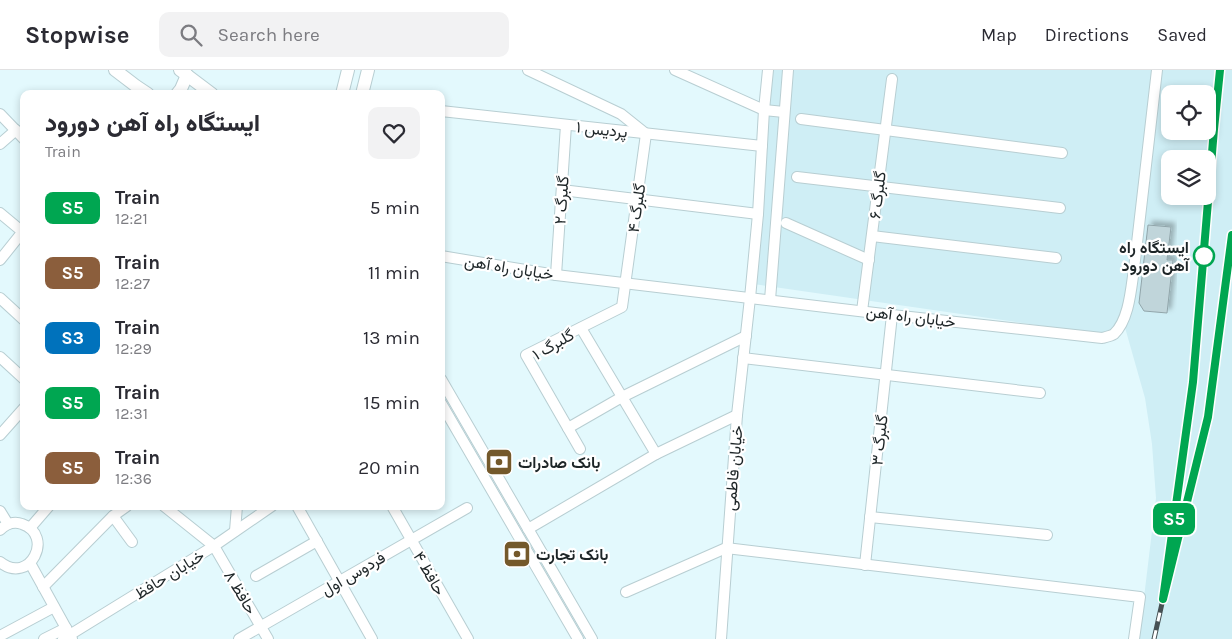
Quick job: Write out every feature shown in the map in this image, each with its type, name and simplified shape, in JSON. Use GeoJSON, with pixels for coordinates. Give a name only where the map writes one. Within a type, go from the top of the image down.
{"type":"FeatureCollection","features":[{"type":"Feature","properties":{"kind":"main road"},"geometry":{"type":"LineString","coordinates":[[115,70],[133,90]]}},
{"type":"Feature","properties":{"kind":"main road"},"geometry":{"type":"LineString","coordinates":[[343,90],[348,70]]}},
{"type":"Feature","properties":{"kind":"main road"},"geometry":{"type":"LineString","coordinates":[[363,90],[368,70]]}},
{"type":"Feature","properties":{"kind":"main road"},"geometry":{"type":"LineString","coordinates":[[180,90],[184,72],[207,90]]}},
{"type":"Feature","properties":{"kind":"street"},"geometry":{"type":"LineString","coordinates":[[528,70],[620,114],[646,134]]}},
{"type":"Feature","properties":{"kind":"street"},"geometry":{"type":"LineString","coordinates":[[675,70],[764,110],[784,112]]}},
{"type":"Feature","properties":{"kind":"street","name":"خیابان فاطمی"},"geometry":{"type":"LineString","coordinates":[[720,639],[737,416],[758,214],[768,70]]}},
{"type":"Feature","properties":{"kind":"street"},"geometry":{"type":"LineString","coordinates":[[770,300],[788,70]]}},
{"type":"Feature","properties":{"kind":"street","name":"خیابان راه آهن"},"geometry":{"type":"LineString","coordinates":[[445,257],[556,275],[1102,338],[1112,335],[1122,324],[1129,302],[1156,70]]}},
{"type":"Feature","properties":{"kind":"street","name":"گلبرگ ۶"},"geometry":{"type":"LineString","coordinates":[[862,310],[892,79]]}},
{"type":"Feature","properties":{"kind":"street","name":"پردیس ۱"},"geometry":{"type":"LineString","coordinates":[[445,111],[762,146]]}},
{"type":"Feature","properties":{"kind":"street"},"geometry":{"type":"LineString","coordinates":[[0,114],[20,134]]}},
{"type":"Feature","properties":{"kind":"street"},"geometry":{"type":"LineString","coordinates":[[801,119],[1062,153]]}},
{"type":"Feature","properties":{"kind":"street","name":"گلبرگ ۲"},"geometry":{"type":"LineString","coordinates":[[556,275],[566,125]]}},
{"type":"Feature","properties":{"kind":"street"},"geometry":{"type":"LineString","coordinates":[[0,144],[16,130]]}},
{"type":"Feature","properties":{"kind":"street","name":"گلبرگ ۴"},"geometry":{"type":"LineString","coordinates":[[625,283],[646,134]]}},
{"type":"Feature","properties":{"kind":"street"},"geometry":{"type":"LineString","coordinates":[[797,177],[1060,208]]}},
{"type":"Feature","properties":{"kind":"street"},"geometry":{"type":"LineString","coordinates":[[562,190],[758,214]]}},
{"type":"Feature","properties":{"kind":"street"},"geometry":{"type":"LineString","coordinates":[[0,213],[20,230]]}},
{"type":"Feature","properties":{"kind":"street"},"geometry":{"type":"LineString","coordinates":[[786,223],[869,260]]}},
{"type":"Feature","properties":{"kind":"street"},"geometry":{"type":"LineString","coordinates":[[0,260],[20,236]]}},
{"type":"Feature","properties":{"kind":"street"},"geometry":{"type":"LineString","coordinates":[[872,236],[1056,258]]}},
{"type":"Feature","properties":{"kind":"street","name":"گلبرگ ۱"},"geometry":{"type":"LineString","coordinates":[[580,449],[526,355],[622,307],[625,283]]}},
{"type":"Feature","properties":{"kind":"street"},"geometry":{"type":"LineString","coordinates":[[0,298],[20,316]]}},
{"type":"Feature","properties":{"kind":"street","name":"گلبرگ ۳"},"geometry":{"type":"LineString","coordinates":[[866,565],[892,315]]}},
{"type":"Feature","properties":{"kind":"street"},"geometry":{"type":"LineString","coordinates":[[581,328],[656,454]]}},
{"type":"Feature","properties":{"kind":"street"},"geometry":{"type":"LineString","coordinates":[[568,428],[622,397],[746,336]]}},
{"type":"Feature","properties":{"kind":"street"},"geometry":{"type":"LineString","coordinates":[[0,357],[20,375]]}},
{"type":"Feature","properties":{"kind":"street"},"geometry":{"type":"LineString","coordinates":[[743,358],[1040,393]]}},
{"type":"Feature","properties":{"kind":"street"},"geometry":{"type":"LineString","coordinates":[[445,386],[592,639]]}},
{"type":"Feature","properties":{"kind":"street"},"geometry":{"type":"LineString","coordinates":[[445,410],[578,639]]}},
{"type":"Feature","properties":{"kind":"street"},"geometry":{"type":"LineString","coordinates":[[0,435],[20,412]]}},
{"type":"Feature","properties":{"kind":"street"},"geometry":{"type":"LineString","coordinates":[[528,529],[656,454],[737,416]]}},
{"type":"Feature","properties":{"kind":"street","name":"فردوس اول"},"geometry":{"type":"LineString","coordinates":[[239,639],[467,508]]}},
{"type":"Feature","properties":{"kind":"street"},"geometry":{"type":"LineString","coordinates":[[30,528],[46,510]]}},
{"type":"Feature","properties":{"kind":"street"},"geometry":{"type":"LineString","coordinates":[[43,587],[113,516],[121,510]]}},
{"type":"Feature","properties":{"kind":"street"},"geometry":{"type":"LineString","coordinates":[[169,510],[214,546]]}},
{"type":"Feature","properties":{"kind":"street"},"geometry":{"type":"LineString","coordinates":[[235,530],[236,510]]}},
{"type":"Feature","properties":{"kind":"street","name":"خیابان حافظ"},"geometry":{"type":"LineString","coordinates":[[44,639],[68,635],[214,546],[266,510]]}},
{"type":"Feature","properties":{"kind":"street"},"geometry":{"type":"LineString","coordinates":[[299,510],[372,639]]}},
{"type":"Feature","properties":{"kind":"street","name":"حافظ ۴"},"geometry":{"type":"LineString","coordinates":[[394,510],[468,639]]}},
{"type":"Feature","properties":{"kind":"street"},"geometry":{"type":"LineString","coordinates":[[0,511],[4,527],[15,523],[23,524],[30,528],[38,542],[38,550],[35,557],[23,567],[8,567],[0,563]]}},
{"type":"Feature","properties":{"kind":"street"},"geometry":{"type":"LineString","coordinates":[[113,516],[132,542]]}},
{"type":"Feature","properties":{"kind":"street"},"geometry":{"type":"LineString","coordinates":[[870,517],[1047,535]]}},
{"type":"Feature","properties":{"kind":"street"},"geometry":{"type":"LineString","coordinates":[[256,576],[317,541]]}},
{"type":"Feature","properties":{"kind":"street","name":"حافظ ۸"},"geometry":{"type":"LineString","coordinates":[[214,546],[268,639]]}},
{"type":"Feature","properties":{"kind":"street"},"geometry":{"type":"LineString","coordinates":[[626,592],[726,548],[1140,597],[1134,639]]}},
{"type":"Feature","properties":{"kind":"street"},"geometry":{"type":"LineString","coordinates":[[30,563],[68,635]]}},
{"type":"Feature","properties":{"kind":"street"},"geometry":{"type":"LineString","coordinates":[[0,636],[54,607]]}},
{"type":"Feature","properties":{"kind":"shaded area"},"geometry":{"type":"Polygon","coordinates":[[[771,70],[1232,70],[1232,639],[1139,639],[1156,498],[1152,444],[1145,398],[1122,317],[1110,330],[1099,334],[746,283],[771,70]]]}},
{"type":"Feature","properties":{"kind":"building","name":"ایستگاه راه آهن دورود"},"geometry":{"type":"Polygon","coordinates":[[[1148,225],[1171,227],[1167,260],[1173,260],[1167,313],[1144,311],[1139,303],[1148,225]]]}},
{"type":"Feature","properties":{"kind":"railway"},"geometry":{"type":"LineString","coordinates":[[1154,639],[1163,599],[1193,382],[1220,70]]}},
{"type":"Feature","properties":{"kind":"railway"},"geometry":{"type":"LineString","coordinates":[[1177,543],[1208,417],[1232,235]]}},
{"type":"Feature","properties":{"kind":"train","name":"S5"},"geometry":{"type":"LineString","coordinates":[[1220,70],[1193,382],[1163,599],[1208,417],[1232,235]]}},
{"type":"Feature","properties":{"kind":"place","name":"ایستگاه راه آهن دورود"},"geometry":{"type":"Point","coordinates":[1204,256]}},
{"type":"Feature","properties":{"kind":"place","name":"بانک صادرات"},"geometry":{"type":"Point","coordinates":[499,462]}},
{"type":"Feature","properties":{"kind":"place","name":"بانک تجارت"},"geometry":{"type":"Point","coordinates":[517,554]}}]}
